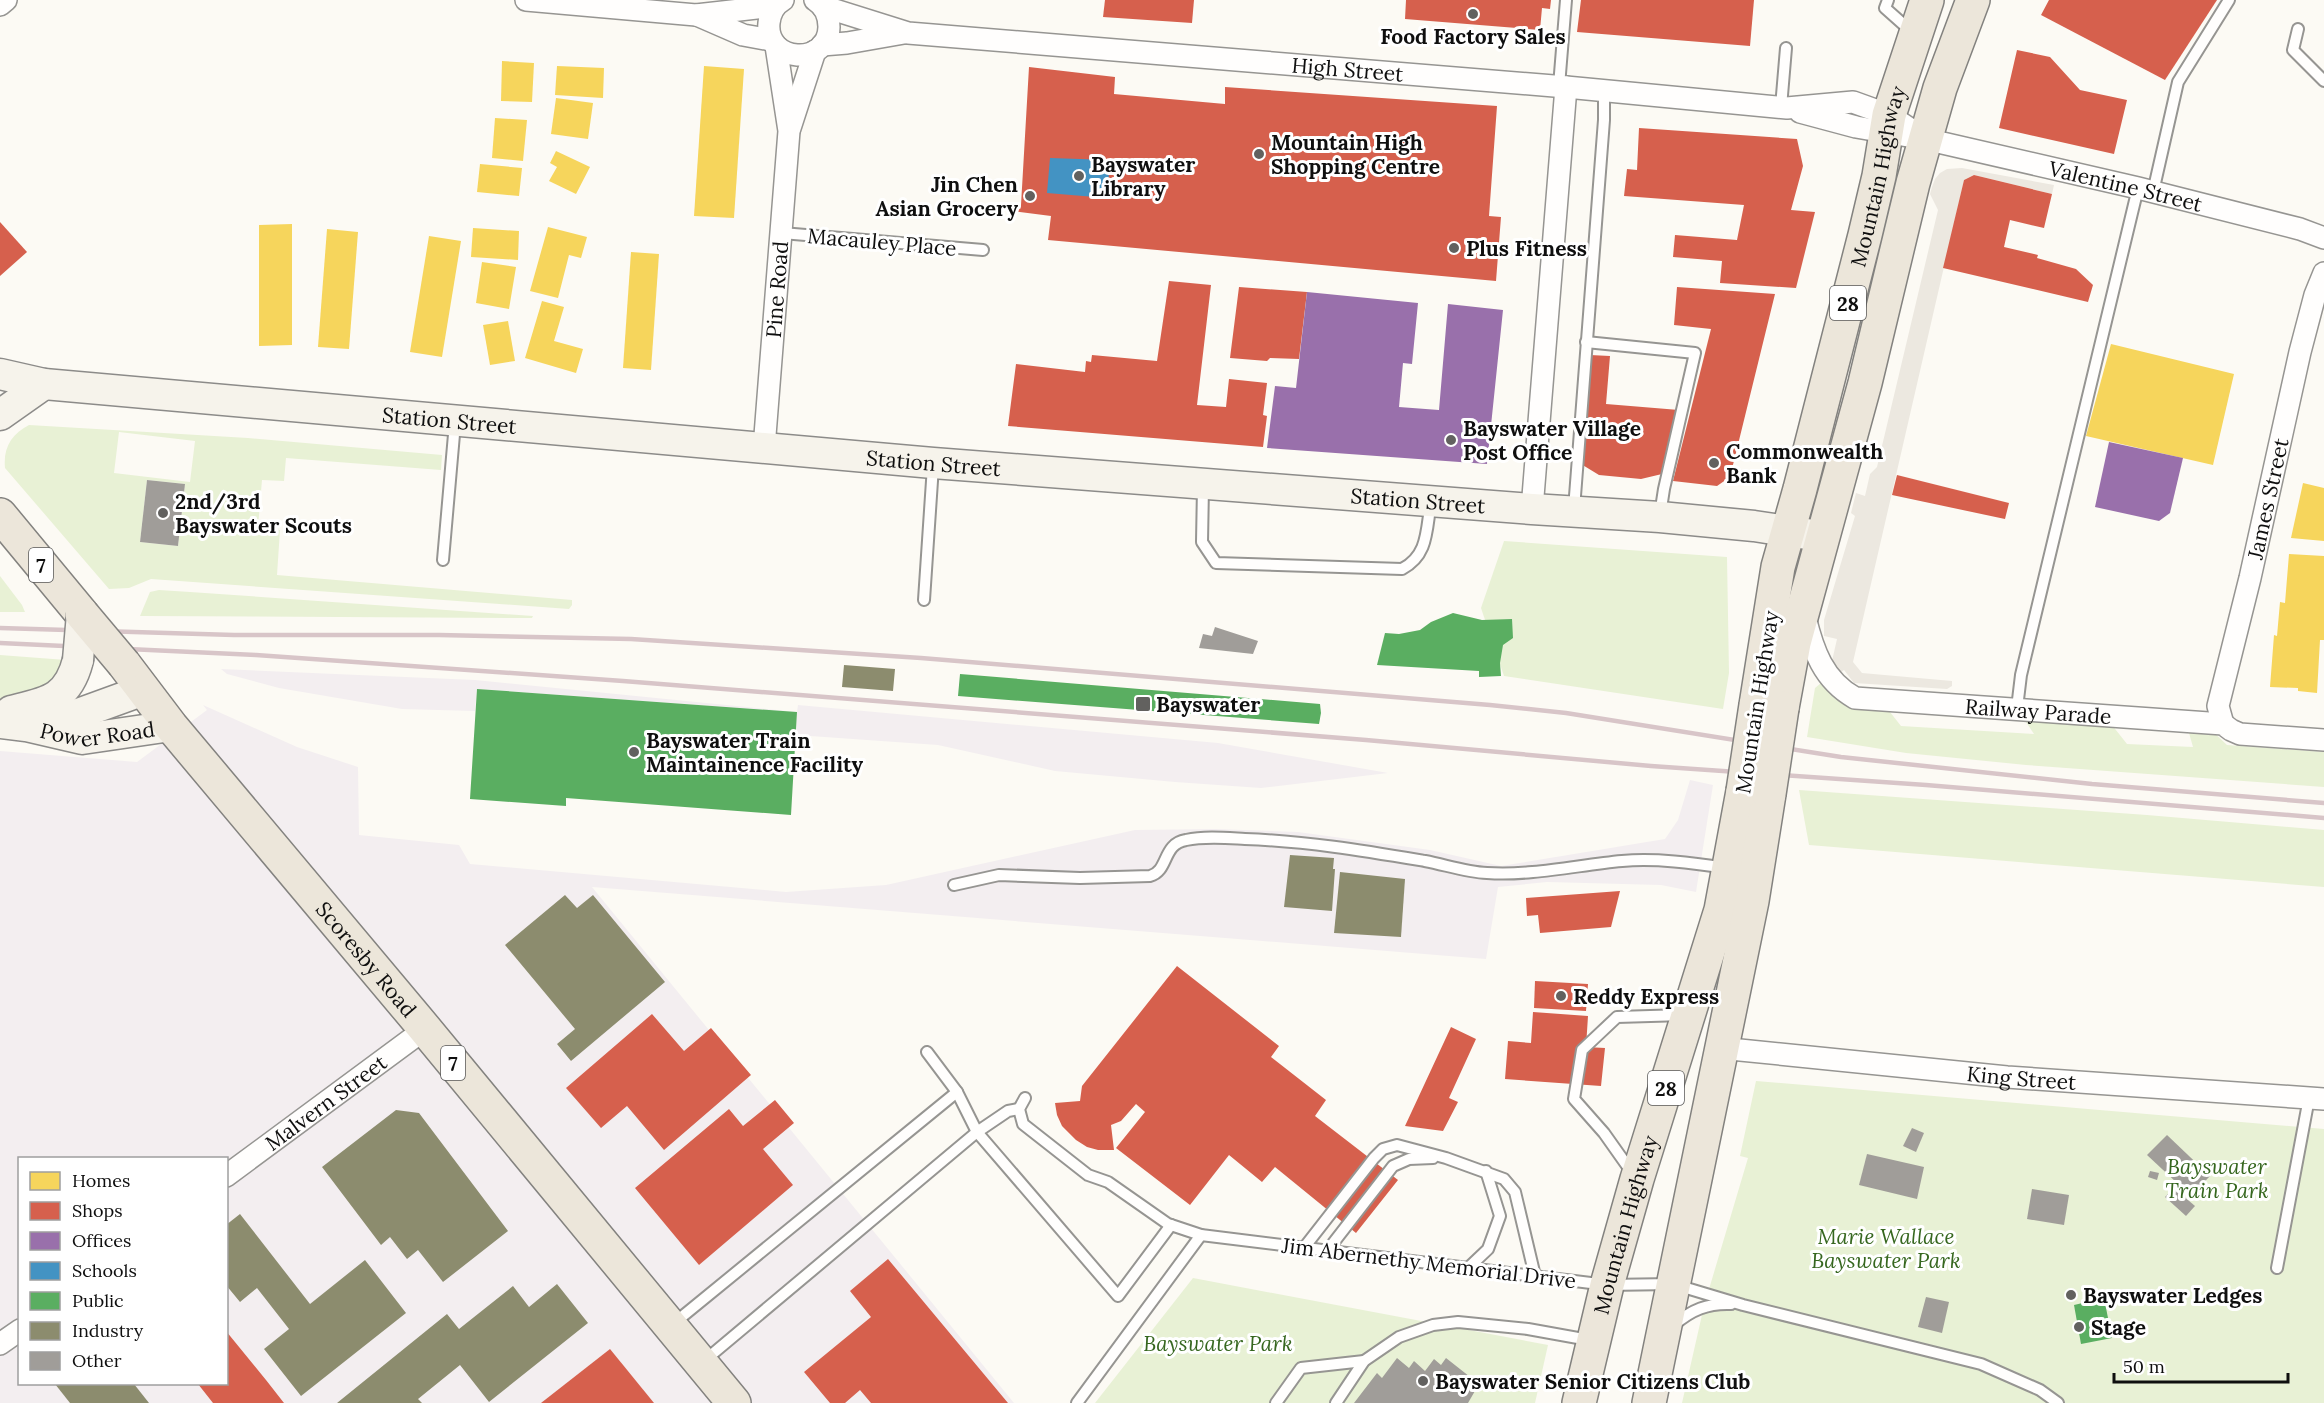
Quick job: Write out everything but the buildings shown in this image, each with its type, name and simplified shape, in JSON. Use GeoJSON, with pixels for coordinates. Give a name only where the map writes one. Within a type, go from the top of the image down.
{"type":"FeatureCollection","features":[{"type":"Feature","properties":{"kind":"main road","name":"Mountain Highway"},"geometry":{"type":"LineString","coordinates":[[1649,1403],[1720,1048],[1752,901],[1756,792],[1769,707],[1778,567],[1865,235],[1879,176],[1888,123],[1914,34],[1927,0]]}},
{"type":"Feature","properties":{"kind":"main road","name":"Mountain Highway"},"geometry":{"type":"LineString","coordinates":[[1769,707],[1794,643],[1865,383],[1925,139],[1944,74],[1978,2]]}},
{"type":"Feature","properties":{"kind":"main road","name":"Station Street"},"geometry":{"type":"LineString","coordinates":[[2,375],[44,384],[933,463],[1660,517],[1822,537]]}},
{"type":"Feature","properties":{"kind":"main road"},"geometry":{"type":"LineString","coordinates":[[0,416],[44,384]]}},
{"type":"Feature","properties":{"kind":"main road","name":"Scoresby Road"},"geometry":{"type":"LineString","coordinates":[[0,515],[124,664],[171,726],[734,1403]]}},
{"type":"Feature","properties":{"kind":"main road"},"geometry":{"type":"LineString","coordinates":[[9,721],[54,698],[69,686],[78,660],[82,614]]}},
{"type":"Feature","properties":{"kind":"main road","name":"Power Road"},"geometry":{"type":"LineString","coordinates":[[9,721],[67,718],[144,690]]}},
{"type":"Feature","properties":{"kind":"main road","name":"Power Road"},"geometry":{"type":"LineString","coordinates":[[9,721],[82,739],[171,726]]}},
{"type":"Feature","properties":{"kind":"main road","name":"Mountain Highway"},"geometry":{"type":"LineString","coordinates":[[1579,1403],[1607,1285],[1637,1179],[1721,910],[1730,869],[1756,792]]}},
{"type":"Feature","properties":{"kind":"main road"},"geometry":{"type":"LineString","coordinates":[[1607,1285],[1698,1046],[1720,1048]]}},
{"type":"Feature","properties":{"kind":"street"},"geometry":{"type":"LineString","coordinates":[[0,5],[6,0]]}},
{"type":"Feature","properties":{"kind":"street"},"geometry":{"type":"LineString","coordinates":[[526,0],[696,15],[779,2]]}},
{"type":"Feature","properties":{"kind":"street","name":"Pine Road"},"geometry":{"type":"LineString","coordinates":[[764,448],[789,131],[774,43],[768,28],[770,17],[779,2]]}},
{"type":"Feature","properties":{"kind":"street","name":"High Street"},"geometry":{"type":"LineString","coordinates":[[819,2],[908,33]]}},
{"type":"Feature","properties":{"kind":"street","name":"Pine Road"},"geometry":{"type":"LineString","coordinates":[[789,131],[819,48],[829,33],[829,19],[819,2]]}},
{"type":"Feature","properties":{"kind":"street"},"geometry":{"type":"LineString","coordinates":[[696,15],[743,35],[774,43]]}},
{"type":"Feature","properties":{"kind":"street","name":"High Street"},"geometry":{"type":"LineString","coordinates":[[774,43],[784,53],[806,56],[819,48],[908,33],[1562,86],[1784,107],[1856,127],[1888,123],[1925,139]]}},
{"type":"Feature","properties":{"kind":"street"},"geometry":{"type":"LineString","coordinates":[[1532,509],[1562,86]]}},
{"type":"Feature","properties":{"kind":"street","name":"Valentine Street"},"geometry":{"type":"LineString","coordinates":[[1925,139],[2146,190],[2300,229],[2324,238]]}},
{"type":"Feature","properties":{"kind":"street","name":"James Street"},"geometry":{"type":"LineString","coordinates":[[2223,724],[2218,706],[2250,578],[2300,352],[2314,296],[2324,273]]}},
{"type":"Feature","properties":{"kind":"street","name":"Railway Parade"},"geometry":{"type":"LineString","coordinates":[[1803,610],[1811,644],[1819,662],[1833,682],[1855,698],[2223,724],[2240,734],[2324,740]]}},
{"type":"Feature","properties":{"kind":"street","name":"Malvern Street"},"geometry":{"type":"LineString","coordinates":[[228,1175],[425,1029]]}},
{"type":"Feature","properties":{"kind":"street","name":"King Street"},"geometry":{"type":"LineString","coordinates":[[1720,1048],[2007,1077],[2316,1098]]}},
{"type":"Feature","properties":{"kind":"street"},"geometry":{"type":"LineString","coordinates":[[0,1344],[18,1331]]}},
{"type":"Feature","properties":{"kind":"lane"},"geometry":{"type":"LineString","coordinates":[[1562,86],[1566,0]]}},
{"type":"Feature","properties":{"kind":"lane"},"geometry":{"type":"LineString","coordinates":[[1888,0],[1885,8],[1914,34]]}},
{"type":"Feature","properties":{"kind":"lane"},"geometry":{"type":"LineString","coordinates":[[2017,708],[2021,675],[2146,190],[2178,82],[2229,0]]}},
{"type":"Feature","properties":{"kind":"lane"},"geometry":{"type":"LineString","coordinates":[[2298,29],[2293,50],[2324,81]]}},
{"type":"Feature","properties":{"kind":"lane"},"geometry":{"type":"LineString","coordinates":[[1784,107],[1786,48]]}},
{"type":"Feature","properties":{"kind":"lane"},"geometry":{"type":"LineString","coordinates":[[1573,512],[1604,120],[1604,90]]}},
{"type":"Feature","properties":{"kind":"lane","name":"Macauley Place"},"geometry":{"type":"LineString","coordinates":[[782,233],[983,250]]}},
{"type":"Feature","properties":{"kind":"lane"},"geometry":{"type":"LineString","coordinates":[[1586,342],[1695,353],[1664,489],[1660,517]]}},
{"type":"Feature","properties":{"kind":"lane"},"geometry":{"type":"LineString","coordinates":[[443,560],[455,420]]}},
{"type":"Feature","properties":{"kind":"lane"},"geometry":{"type":"LineString","coordinates":[[924,600],[933,463]]}},
{"type":"Feature","properties":{"kind":"lane"},"geometry":{"type":"LineString","coordinates":[[1203,484],[1202,542],[1216,563],[1402,569],[1414,562],[1423,550],[1431,501]]}},
{"type":"Feature","properties":{"kind":"lane"},"geometry":{"type":"LineString","coordinates":[[954,885],[999,875],[1080,878],[1150,876],[1159,872],[1173,845],[1180,841],[1205,838],[1273,840],[1338,847],[1490,874],[1581,867],[1624,861],[1677,862],[1730,869]]}},
{"type":"Feature","properties":{"kind":"lane"},"geometry":{"type":"LineString","coordinates":[[1637,1179],[1604,1133],[1574,1099],[1582,1050],[1617,1017],[1689,1015]]}},
{"type":"Feature","properties":{"kind":"lane"},"geometry":{"type":"LineString","coordinates":[[927,1052],[957,1092],[976,1132],[1118,1296],[1171,1225]]}},
{"type":"Feature","properties":{"kind":"lane"},"geometry":{"type":"LineString","coordinates":[[670,1326],[957,1092]]}},
{"type":"Feature","properties":{"kind":"lane"},"geometry":{"type":"LineString","coordinates":[[701,1363],[976,1132],[1008,1111],[1019,1109],[1025,1098]]}},
{"type":"Feature","properties":{"kind":"lane"},"geometry":{"type":"LineString","coordinates":[[2277,1268],[2316,1098]]}},
{"type":"Feature","properties":{"kind":"lane","name":"Jim Abernethy Memorial Drive"},"geometry":{"type":"LineString","coordinates":[[1019,1109],[1023,1124],[1088,1175],[1108,1182],[1171,1225],[1201,1235],[1607,1285],[1673,1284],[1743,1305],[1981,1364],[2031,1386],[2058,1403]]}},
{"type":"Feature","properties":{"kind":"lane"},"geometry":{"type":"LineString","coordinates":[[1303,1249],[1383,1149],[1397,1145],[1446,1158],[1504,1179],[1515,1192],[1535,1276]]}},
{"type":"Feature","properties":{"kind":"lane"},"geometry":{"type":"LineString","coordinates":[[1327,1251],[1394,1166],[1409,1159],[1446,1158]]}},
{"type":"Feature","properties":{"kind":"lane"},"geometry":{"type":"LineString","coordinates":[[1468,1268],[1488,1249],[1500,1216],[1486,1171]]}},
{"type":"Feature","properties":{"kind":"lane"},"geometry":{"type":"LineString","coordinates":[[1077,1403],[1201,1235]]}},
{"type":"Feature","properties":{"kind":"lane"},"geometry":{"type":"LineString","coordinates":[[1661,1344],[1672,1327],[1683,1317],[1699,1308],[1724,1304],[1743,1305]]}},
{"type":"Feature","properties":{"kind":"lane"},"geometry":{"type":"LineString","coordinates":[[1336,1403],[1364,1361],[1399,1337],[1432,1325],[1458,1322],[1528,1329],[1595,1341]]}},
{"type":"Feature","properties":{"kind":"lane"},"geometry":{"type":"LineString","coordinates":[[1276,1403],[1301,1368],[1364,1361]]}},
{"type":"Feature","properties":{"kind":"shaded area"},"geometry":{"type":"Polygon","coordinates":[[[1962,168],[2054,185],[2052,194],[1974,175],[1964,180],[1853,662],[1862,673],[1952,681],[1952,686],[1947,689],[1854,683],[1844,670],[1837,675],[1828,663],[1832,661],[1837,639],[1824,636],[1824,620],[1855,516],[1851,513],[1856,493],[1865,496],[1870,474],[1877,467],[1938,210],[1930,194],[1932,187],[1940,173],[1947,169],[1962,168]]]}},
{"type":"Feature","properties":{"kind":"shaded area"},"geometry":{"type":"Polygon","coordinates":[[[221,669],[475,680],[797,712],[477,689],[475,711],[402,709],[279,688],[227,674],[221,669]]]}},
{"type":"Feature","properties":{"kind":"shaded area"},"geometry":{"type":"Polygon","coordinates":[[[203,705],[297,747],[358,767],[359,835],[459,845],[470,864],[786,892],[886,885],[1135,830],[1215,829],[1298,832],[1430,850],[1501,866],[1665,839],[1678,820],[1690,780],[1713,785],[1696,892],[1661,885],[1547,882],[1498,887],[1486,959],[592,887],[1014,1403],[0,1403],[0,751],[137,762],[207,710],[203,705]]]}},
{"type":"Feature","properties":{"kind":"shaded area"},"geometry":{"type":"Polygon","coordinates":[[[798,705],[1218,743],[1388,773],[1261,788],[1055,771],[938,745],[796,735],[798,705]]]}},
{"type":"Feature","properties":{"kind":"green space"},"geometry":{"type":"Polygon","coordinates":[[[29,425],[248,438],[442,455],[441,470],[286,458],[284,481],[262,480],[258,527],[280,530],[277,575],[572,600],[572,605],[569,609],[151,579],[129,588],[109,589],[5,468],[7,448],[13,437],[29,425]],[[119,432],[114,473],[190,482],[195,441],[119,432]],[[147,480],[140,542],[178,546],[185,484],[147,480]]]}},
{"type":"Feature","properties":{"kind":"green space"},"geometry":{"type":"Polygon","coordinates":[[[1504,541],[1727,557],[1729,673],[1723,709],[1504,676],[1481,608],[1504,541]]]}},
{"type":"Feature","properties":{"kind":"green space"},"geometry":{"type":"Polygon","coordinates":[[[0,576],[22,605],[25,612],[0,612],[0,576]]]}},
{"type":"Feature","properties":{"kind":"green space"},"geometry":{"type":"Polygon","coordinates":[[[159,590],[533,616],[532,618],[140,616],[150,592],[159,590]]]}},
{"type":"Feature","properties":{"kind":"green space"},"geometry":{"type":"Polygon","coordinates":[[[0,655],[66,660],[54,686],[0,702],[0,655]]]}},
{"type":"Feature","properties":{"kind":"green space"},"geometry":{"type":"Polygon","coordinates":[[[1821,683],[1843,702],[1886,707],[1901,726],[2034,734],[2024,719],[2112,725],[2127,744],[2193,747],[2189,733],[2208,727],[2227,745],[2324,752],[2324,787],[2026,765],[1906,753],[1807,737],[1815,688],[1821,683]]]}},
{"type":"Feature","properties":{"kind":"green space"},"geometry":{"type":"Polygon","coordinates":[[[1799,790],[2324,830],[2324,887],[1809,845],[1799,790]]]}},
{"type":"Feature","properties":{"kind":"green space","name":"Marie Wallace Bayswater Park"},"geometry":{"type":"Polygon","coordinates":[[[1756,1081],[2324,1129],[2324,1403],[1682,1403],[1704,1306],[1748,1158],[1740,1156],[1756,1081]]]}},
{"type":"Feature","properties":{"kind":"green space","name":"Bayswater Park"},"geometry":{"type":"Polygon","coordinates":[[[1193,1278],[1548,1345],[1535,1403],[1095,1403],[1193,1278]]]}},
{"type":"Feature","properties":{"kind":"railway"},"geometry":{"type":"LineString","coordinates":[[0,628],[234,635],[439,635],[631,639],[921,658],[1490,705],[1566,713],[1841,757],[2092,784],[2324,803]]}},
{"type":"Feature","properties":{"kind":"railway"},"geometry":{"type":"LineString","coordinates":[[0,643],[256,655],[623,681],[1366,740],[1651,766],[1926,785],[2324,818]]}},
{"type":"Feature","properties":{"kind":"place","name":"Food Factory Sales"},"geometry":{"type":"Point","coordinates":[1473,14]}},
{"type":"Feature","properties":{"kind":"place","name":"Mountain High Shopping Centre"},"geometry":{"type":"Point","coordinates":[1259,154]}},
{"type":"Feature","properties":{"kind":"place","name":"Bayswater Library"},"geometry":{"type":"Point","coordinates":[1079,176]}},
{"type":"Feature","properties":{"kind":"place","name":"Jin Chen Asian Grocery"},"geometry":{"type":"Point","coordinates":[1030,196]}},
{"type":"Feature","properties":{"kind":"place","name":"Plus Fitness"},"geometry":{"type":"Point","coordinates":[1454,248]}},
{"type":"Feature","properties":{"kind":"place","name":"Bayswater Village Post Office"},"geometry":{"type":"Point","coordinates":[1451,440]}},
{"type":"Feature","properties":{"kind":"place","name":"Commonwealth Bank"},"geometry":{"type":"Point","coordinates":[1714,463]}},
{"type":"Feature","properties":{"kind":"place","name":"2nd/3rd Bayswater Scouts"},"geometry":{"type":"Point","coordinates":[163,513]}},
{"type":"Feature","properties":{"kind":"place","name":"Bayswater"},"geometry":{"type":"Point","coordinates":[1143,704]}},
{"type":"Feature","properties":{"kind":"place","name":"Bayswater Train Maintainence Facility"},"geometry":{"type":"Point","coordinates":[634,752]}},
{"type":"Feature","properties":{"kind":"place","name":"Reddy Express"},"geometry":{"type":"Point","coordinates":[1561,996]}},
{"type":"Feature","properties":{"kind":"place","name":"Bayswater Ledges"},"geometry":{"type":"Point","coordinates":[2071,1295]}},
{"type":"Feature","properties":{"kind":"place","name":"Stage"},"geometry":{"type":"Point","coordinates":[2079,1327]}},
{"type":"Feature","properties":{"kind":"place","name":"Bayswater Senior Citizens Club"},"geometry":{"type":"Point","coordinates":[1423,1381]}},
{"type":"Feature","properties":{"kind":"park label","name":"Bayswater Train Park"},"geometry":{"type":"Point","coordinates":[2217,1178]}}]}
